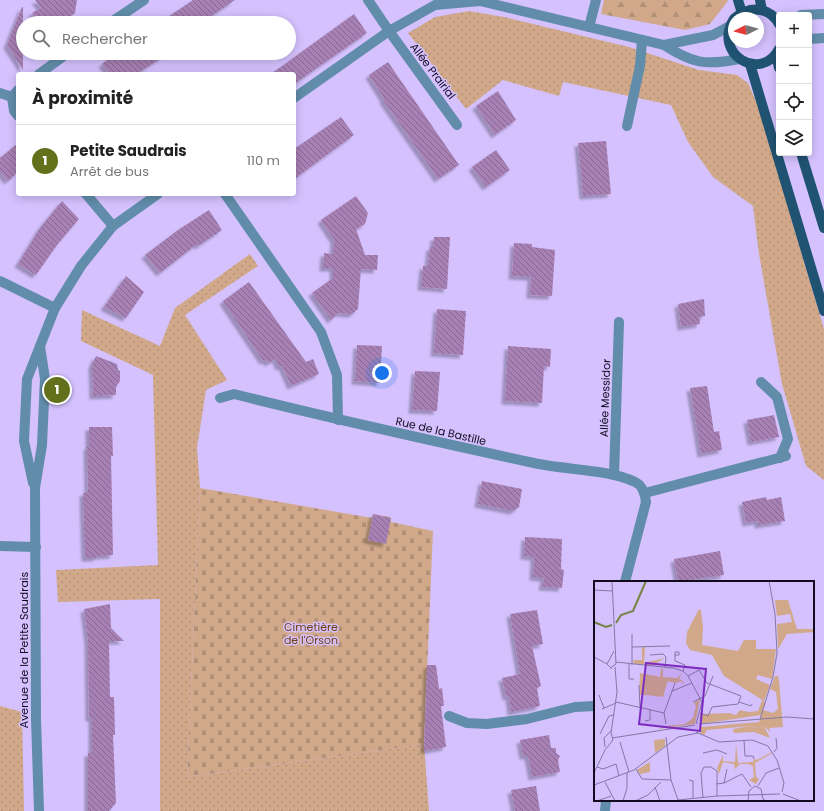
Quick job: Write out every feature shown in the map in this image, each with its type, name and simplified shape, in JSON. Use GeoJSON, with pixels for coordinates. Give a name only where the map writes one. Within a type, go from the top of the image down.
{"type":"FeatureCollection","features":[{"type":"Feature","properties":{"kind":"main road"},"geometry":{"type":"LineString","coordinates":[[736,12],[738,0]]}},
{"type":"Feature","properties":{"kind":"main road"},"geometry":{"type":"LineString","coordinates":[[746,12],[761,5],[776,18]]}},
{"type":"Feature","properties":{"kind":"main road"},"geometry":{"type":"LineString","coordinates":[[730,48],[732,52],[739,59],[750,64],[759,64],[768,61],[776,53]]}},
{"type":"Feature","properties":{"kind":"main road"},"geometry":{"type":"LineString","coordinates":[[750,64],[824,311]]}},
{"type":"Feature","properties":{"kind":"main road"},"geometry":{"type":"LineString","coordinates":[[802,156],[824,228]]}},
{"type":"Feature","properties":{"kind":"street"},"geometry":{"type":"LineString","coordinates":[[120,16],[144,0]]}},
{"type":"Feature","properties":{"kind":"street","name":"Allée Prairial"},"geometry":{"type":"LineString","coordinates":[[368,0],[457,125]]}},
{"type":"Feature","properties":{"kind":"street"},"geometry":{"type":"LineString","coordinates":[[296,97],[389,31],[435,5],[480,0],[664,45],[685,58],[702,63],[723,62],[739,59]]}},
{"type":"Feature","properties":{"kind":"street"},"geometry":{"type":"LineString","coordinates":[[589,27],[596,0]]}},
{"type":"Feature","properties":{"kind":"street"},"geometry":{"type":"LineString","coordinates":[[812,15],[824,14]]}},
{"type":"Feature","properties":{"kind":"street"},"geometry":{"type":"LineString","coordinates":[[664,45],[713,35],[728,24]]}},
{"type":"Feature","properties":{"kind":"street"},"geometry":{"type":"LineString","coordinates":[[812,39],[824,38]]}},
{"type":"Feature","properties":{"kind":"street"},"geometry":{"type":"LineString","coordinates":[[627,126],[640,66],[642,40]]}},
{"type":"Feature","properties":{"kind":"street"},"geometry":{"type":"LineString","coordinates":[[42,72],[58,60]]}},
{"type":"Feature","properties":{"kind":"street"},"geometry":{"type":"LineString","coordinates":[[0,93],[15,93],[14,111],[16,114]]}},
{"type":"Feature","properties":{"kind":"street"},"geometry":{"type":"LineString","coordinates":[[88,196],[113,226]]}},
{"type":"Feature","properties":{"kind":"street","name":"Avenue de la Petite Saudrais"},"geometry":{"type":"LineString","coordinates":[[35,488],[24,441],[27,379],[55,308],[81,266],[113,226],[155,196]]}},
{"type":"Feature","properties":{"kind":"street"},"geometry":{"type":"LineString","coordinates":[[226,196],[321,332],[337,375],[338,420]]}},
{"type":"Feature","properties":{"kind":"street"},"geometry":{"type":"LineString","coordinates":[[0,281],[55,308]]}},
{"type":"Feature","properties":{"kind":"street","name":"Allée Messidor"},"geometry":{"type":"LineString","coordinates":[[614,475],[619,322]]}},
{"type":"Feature","properties":{"kind":"street","name":"Avenue de la Petite Saudrais"},"geometry":{"type":"LineString","coordinates":[[39,811],[36,719],[35,488],[42,445],[45,379],[40,346]]}},
{"type":"Feature","properties":{"kind":"street"},"geometry":{"type":"LineString","coordinates":[[625,581],[646,502],[645,493],[783,457],[788,439],[776,397],[762,382]]}},
{"type":"Feature","properties":{"kind":"street","name":"Rue de la Bastille"},"geometry":{"type":"LineString","coordinates":[[220,398],[234,394],[338,420],[557,468],[614,475],[636,482],[645,493]]}},
{"type":"Feature","properties":{"kind":"street"},"geometry":{"type":"LineString","coordinates":[[0,546],[36,547]]}},
{"type":"Feature","properties":{"kind":"street"},"geometry":{"type":"LineString","coordinates":[[449,716],[459,718],[467,723],[486,724],[527,719],[575,707],[594,706]]}},
{"type":"Feature","properties":{"kind":"street"},"geometry":{"type":"LineString","coordinates":[[605,811],[606,801]]}},
{"type":"Feature","properties":{"kind":"green space"},"geometry":{"type":"Polygon","coordinates":[[[604,0],[728,1],[710,24],[685,30],[601,14],[604,0]]]}},
{"type":"Feature","properties":{"kind":"green space"},"geometry":{"type":"Polygon","coordinates":[[[469,11],[504,17],[629,47],[699,70],[737,75],[748,83],[758,106],[824,329],[824,480],[806,466],[782,384],[759,254],[753,206],[713,177],[688,142],[671,105],[563,82],[559,96],[503,80],[466,109],[408,33],[435,17],[469,11]]]}},
{"type":"Feature","properties":{"kind":"green space"},"geometry":{"type":"Polygon","coordinates":[[[250,254],[258,266],[185,315],[227,380],[206,390],[197,448],[200,488],[187,777],[424,744],[429,811],[160,811],[160,599],[58,602],[56,570],[158,565],[153,375],[81,341],[82,310],[160,346],[175,308],[250,254]]]}},
{"type":"Feature","properties":{"kind":"green space","name":"Cimetière de l'Orson"},"geometry":{"type":"Polygon","coordinates":[[[200,488],[372,518],[373,514],[389,517],[391,518],[391,522],[433,531],[424,744],[187,777],[200,488]]]}},
{"type":"Feature","properties":{"kind":"green space"},"geometry":{"type":"Polygon","coordinates":[[[0,706],[22,712],[24,811],[0,811],[0,706]]]}},
{"type":"Feature","properties":{"kind":"building"},"geometry":{"type":"Polygon","coordinates":[[[35,0],[77,0],[75,13],[71,16],[34,16],[32,13],[41,8],[35,0]]]}},
{"type":"Feature","properties":{"kind":"building"},"geometry":{"type":"Polygon","coordinates":[[[193,0],[235,0],[211,16],[169,16],[193,0]]]}},
{"type":"Feature","properties":{"kind":"building"},"geometry":{"type":"Polygon","coordinates":[[[22,7],[23,7],[23,16],[18,16],[22,7]]]}},
{"type":"Feature","properties":{"kind":"building"},"geometry":{"type":"Polygon","coordinates":[[[354,14],[367,33],[296,83],[296,72],[274,72],[290,60],[296,60],[296,56],[354,14]]]}},
{"type":"Feature","properties":{"kind":"building"},"geometry":{"type":"Polygon","coordinates":[[[16,22],[16,59],[7,45],[16,22]]]}},
{"type":"Feature","properties":{"kind":"building"},"geometry":{"type":"Polygon","coordinates":[[[17,60],[23,60],[23,70],[17,60]]]}},
{"type":"Feature","properties":{"kind":"building"},"geometry":{"type":"Polygon","coordinates":[[[107,60],[158,60],[140,72],[108,72],[102,64],[107,60]]]}},
{"type":"Feature","properties":{"kind":"building"},"geometry":{"type":"Polygon","coordinates":[[[388,62],[459,165],[438,179],[383,100],[384,99],[369,75],[388,62]]]}},
{"type":"Feature","properties":{"kind":"building"},"geometry":{"type":"Polygon","coordinates":[[[498,91],[516,120],[495,135],[476,106],[498,91]]]}},
{"type":"Feature","properties":{"kind":"building"},"geometry":{"type":"Polygon","coordinates":[[[341,117],[354,135],[296,178],[296,148],[341,117]]]}},
{"type":"Feature","properties":{"kind":"building"},"geometry":{"type":"Polygon","coordinates":[[[606,141],[611,194],[583,196],[578,143],[606,141]]]}},
{"type":"Feature","properties":{"kind":"building"},"geometry":{"type":"Polygon","coordinates":[[[16,145],[16,174],[8,181],[0,172],[0,158],[16,145]]]}},
{"type":"Feature","properties":{"kind":"building"},"geometry":{"type":"Polygon","coordinates":[[[496,150],[510,170],[486,187],[472,167],[496,150]]]}},
{"type":"Feature","properties":{"kind":"building"},"geometry":{"type":"Polygon","coordinates":[[[356,196],[368,213],[365,224],[356,229],[365,255],[378,255],[377,270],[361,269],[358,309],[352,314],[338,313],[331,320],[312,293],[333,278],[333,268],[323,268],[324,253],[333,254],[334,240],[321,220],[356,196]]]}},
{"type":"Feature","properties":{"kind":"building"},"geometry":{"type":"Polygon","coordinates":[[[62,201],[79,219],[57,245],[36,275],[18,264],[40,228],[62,201]]]}},
{"type":"Feature","properties":{"kind":"building"},"geometry":{"type":"Polygon","coordinates":[[[209,210],[222,230],[198,246],[197,244],[160,273],[145,255],[178,230],[209,210]]]}},
{"type":"Feature","properties":{"kind":"building"},"geometry":{"type":"Polygon","coordinates":[[[434,237],[450,237],[447,289],[421,287],[423,266],[428,266],[430,247],[433,247],[434,237]]]}},
{"type":"Feature","properties":{"kind":"building"},"geometry":{"type":"Polygon","coordinates":[[[514,243],[532,244],[532,247],[555,250],[552,296],[530,295],[531,277],[512,276],[514,243]]]}},
{"type":"Feature","properties":{"kind":"building"},"geometry":{"type":"Polygon","coordinates":[[[126,276],[144,292],[126,318],[104,307],[126,276]]]}},
{"type":"Feature","properties":{"kind":"building"},"geometry":{"type":"Polygon","coordinates":[[[249,282],[306,362],[313,359],[319,374],[291,386],[282,366],[279,367],[276,359],[268,363],[266,360],[263,361],[223,301],[249,282]]]}},
{"type":"Feature","properties":{"kind":"building"},"geometry":{"type":"Polygon","coordinates":[[[704,299],[705,316],[699,317],[700,324],[681,327],[678,304],[704,299]]]}},
{"type":"Feature","properties":{"kind":"building"},"geometry":{"type":"Polygon","coordinates":[[[437,309],[466,311],[463,355],[434,353],[437,309]]]}},
{"type":"Feature","properties":{"kind":"building"},"geometry":{"type":"Polygon","coordinates":[[[357,345],[382,346],[380,383],[355,381],[357,345]]]}},
{"type":"Feature","properties":{"kind":"building"},"geometry":{"type":"Polygon","coordinates":[[[508,346],[551,349],[550,367],[544,366],[542,403],[505,401],[508,346]]]}},
{"type":"Feature","properties":{"kind":"building"},"geometry":{"type":"Polygon","coordinates":[[[96,356],[117,364],[118,370],[120,371],[120,381],[116,387],[116,395],[93,396],[92,365],[96,356]]]}},
{"type":"Feature","properties":{"kind":"building"},"geometry":{"type":"Polygon","coordinates":[[[415,371],[440,372],[437,411],[412,410],[415,371]]]}},
{"type":"Feature","properties":{"kind":"building"},"geometry":{"type":"Polygon","coordinates":[[[707,386],[714,432],[719,431],[722,450],[701,454],[690,388],[707,386]]]}},
{"type":"Feature","properties":{"kind":"building"},"geometry":{"type":"Polygon","coordinates":[[[774,415],[779,437],[751,442],[747,420],[774,415]]]}},
{"type":"Feature","properties":{"kind":"building"},"geometry":{"type":"Polygon","coordinates":[[[89,427],[112,427],[113,456],[111,456],[113,555],[98,556],[96,558],[85,558],[83,493],[88,492],[87,447],[89,446],[89,427]]]}},
{"type":"Feature","properties":{"kind":"building"},"geometry":{"type":"Polygon","coordinates":[[[482,481],[522,489],[519,507],[513,511],[478,504],[482,481]]]}},
{"type":"Feature","properties":{"kind":"building"},"geometry":{"type":"Polygon","coordinates":[[[766,497],[767,500],[781,497],[785,521],[758,525],[758,521],[746,523],[742,502],[766,497]]]}},
{"type":"Feature","properties":{"kind":"building"},"geometry":{"type":"Polygon","coordinates":[[[373,514],[391,518],[386,544],[368,540],[373,514]]]}},
{"type":"Feature","properties":{"kind":"building"},"geometry":{"type":"Polygon","coordinates":[[[525,537],[562,539],[561,569],[564,570],[562,588],[542,587],[544,578],[533,577],[534,557],[524,556],[525,537]]]}},
{"type":"Feature","properties":{"kind":"building"},"geometry":{"type":"Polygon","coordinates":[[[720,551],[724,575],[678,581],[674,559],[720,551]]]}},
{"type":"Feature","properties":{"kind":"building"},"geometry":{"type":"Polygon","coordinates":[[[110,604],[111,628],[124,641],[109,641],[110,697],[114,697],[115,735],[113,735],[116,803],[109,811],[88,811],[88,753],[92,753],[92,718],[89,718],[88,641],[84,609],[110,604]]]}},
{"type":"Feature","properties":{"kind":"building"},"geometry":{"type":"Polygon","coordinates":[[[537,610],[543,644],[532,646],[541,686],[537,688],[540,706],[511,712],[509,696],[506,697],[502,678],[520,674],[510,614],[537,610]]]}},
{"type":"Feature","properties":{"kind":"building"},"geometry":{"type":"Polygon","coordinates":[[[427,665],[436,665],[439,689],[442,688],[444,706],[441,706],[446,747],[424,751],[427,665]]]}},
{"type":"Feature","properties":{"kind":"building"},"geometry":{"type":"Polygon","coordinates":[[[549,735],[551,748],[556,748],[556,753],[560,756],[558,760],[560,772],[532,777],[528,756],[523,756],[520,740],[549,735]]]}},
{"type":"Feature","properties":{"kind":"building"},"geometry":{"type":"Polygon","coordinates":[[[536,786],[540,811],[515,811],[511,790],[536,786]]]}},
{"type":"Feature","properties":{"kind":"place","name":"Petite Saudrais"},"geometry":{"type":"Point","coordinates":[57,390]}}]}
